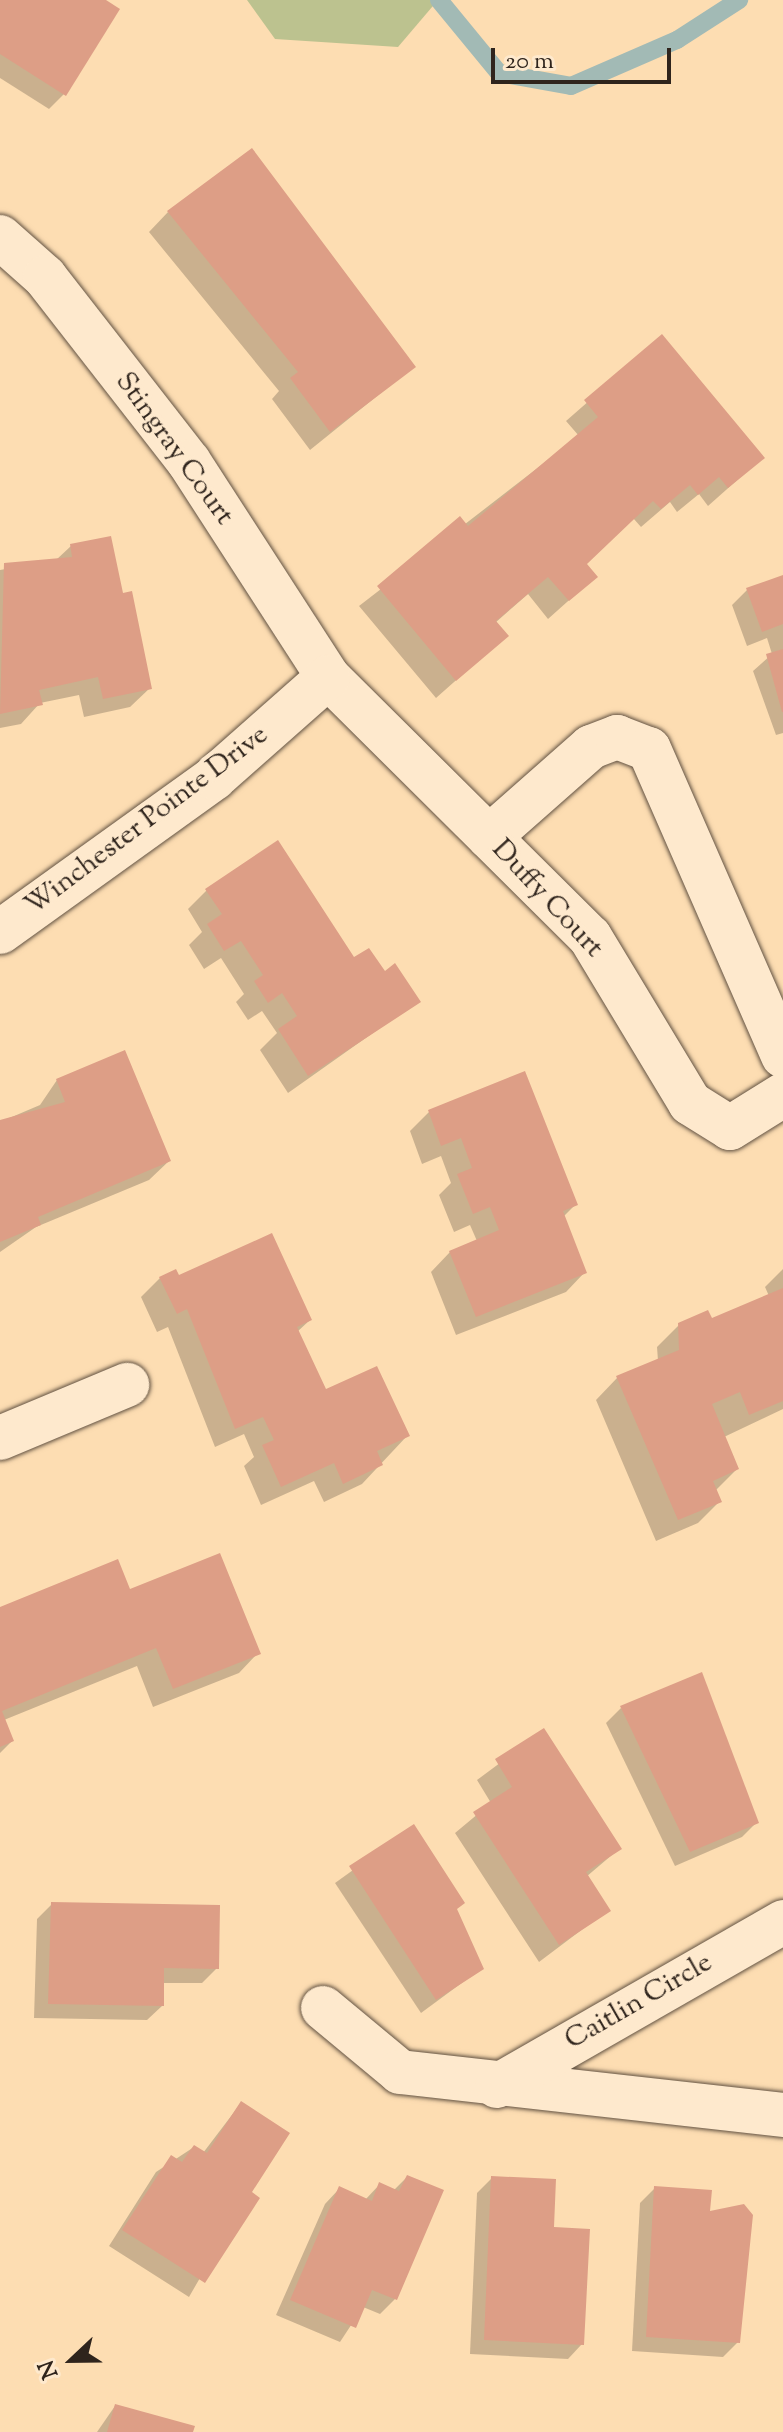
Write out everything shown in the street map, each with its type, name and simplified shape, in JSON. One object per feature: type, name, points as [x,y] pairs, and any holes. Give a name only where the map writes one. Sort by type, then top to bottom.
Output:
[{"type":"street","name":"Stingray Court","points":[[0,237],[45,277],[189,462],[328,677]]},
{"type":"street","name":"Duffy Court","points":[[328,677],[590,937],[690,1103],[730,1128],[783,1095]]},
{"type":"street","name":"Winchester Pointe Drive","points":[[0,932],[214,778],[328,677]]},
{"type":"street","points":[[489,837],[591,747],[617,737],[649,749],[783,1056]]},
{"type":"street","points":[[0,1438],[127,1385]]},
{"type":"street","name":"Caitlin Circle","points":[[497,2086],[783,1922]]},
{"type":"street","name":"Caitlin Circle","points":[[323,2008],[400,2072],[497,2086],[783,2115]]},
{"type":"green space","points":[[247,0],[438,0],[398,47],[275,39]]},
{"type":"building","points":[[0,0],[106,0],[120,9],[66,96],[0,54]]},
{"type":"building","points":[[252,148],[416,367],[330,432],[290,378],[298,372],[167,211]]},
{"type":"building","points":[[662,334],[765,458],[728,488],[719,477],[698,495],[690,485],[661,509],[653,501],[587,564],[598,577],[569,601],[548,577],[496,621],[509,636],[456,681],[377,586],[460,516],[468,526],[598,417],[584,400]]},
{"type":"building","points":[[111,536],[123,593],[132,591],[152,689],[103,699],[98,677],[39,690],[43,705],[0,714],[4,563],[72,557],[70,544]]},
{"type":"building","points":[[783,575],[783,624],[762,632],[746,588]]},
{"type":"building","points":[[783,649],[783,712],[782,712],[766,654]]},
{"type":"building","points":[[278,840],[354,957],[369,948],[385,971],[395,963],[421,1002],[308,1076],[278,1029],[297,1016],[282,993],[268,1003],[254,981],[263,975],[241,941],[224,951],[207,924],[222,914],[205,889]]},
{"type":"building","points":[[125,1050],[171,1161],[38,1217],[41,1225],[0,1242],[0,1120],[65,1102],[56,1079]]},
{"type":"building","points":[[525,1071],[578,1205],[563,1211],[587,1273],[476,1317],[449,1251],[499,1230],[490,1207],[473,1214],[457,1174],[472,1168],[461,1138],[441,1146],[428,1110]]},
{"type":"building","points":[[272,1233],[312,1320],[297,1327],[326,1389],[377,1366],[410,1436],[377,1451],[383,1465],[343,1484],[334,1463],[281,1487],[262,1445],[274,1440],[263,1417],[235,1429],[187,1309],[177,1314],[159,1277],[176,1269],[179,1275]]},
{"type":"building","points":[[783,1288],[783,1401],[749,1415],[740,1392],[712,1404],[739,1469],[713,1481],[722,1502],[678,1520],[616,1376],[679,1350],[678,1323],[708,1310],[712,1318]]},
{"type":"building","points":[[220,1553],[261,1654],[173,1689],[156,1648],[2,1711],[14,1741],[0,1747],[0,1607],[118,1559],[130,1589]]},
{"type":"building","points":[[702,1672],[759,1823],[690,1852],[620,1706]]},
{"type":"building","points":[[544,1728],[622,1849],[586,1872],[611,1911],[559,1945],[473,1812],[512,1787],[495,1759]]},
{"type":"building","points":[[414,1824],[465,1903],[457,1909],[484,1969],[436,2000],[349,1866]]},
{"type":"building","points":[[51,1902],[220,1905],[219,1969],[164,1968],[164,2006],[48,2004]]},
{"type":"building","points":[[241,2101],[290,2133],[252,2192],[260,2198],[205,2283],[122,2230],[171,2155],[182,2162],[194,2145],[207,2153]]},
{"type":"building","points":[[407,2175],[444,2190],[397,2300],[372,2290],[356,2328],[290,2300],[339,2186],[372,2201],[379,2182],[399,2191]]},
{"type":"building","points":[[491,2176],[556,2179],[554,2227],[590,2229],[584,2345],[484,2340]]},
{"type":"building","points":[[654,2186],[712,2190],[710,2211],[744,2204],[753,2215],[740,2343],[646,2337]]},
{"type":"building","points":[[115,2404],[195,2426],[193,2432],[107,2432]]},
{"type":"waterway","points":[[439,0],[499,73],[571,86],[677,40],[739,0]]}]
